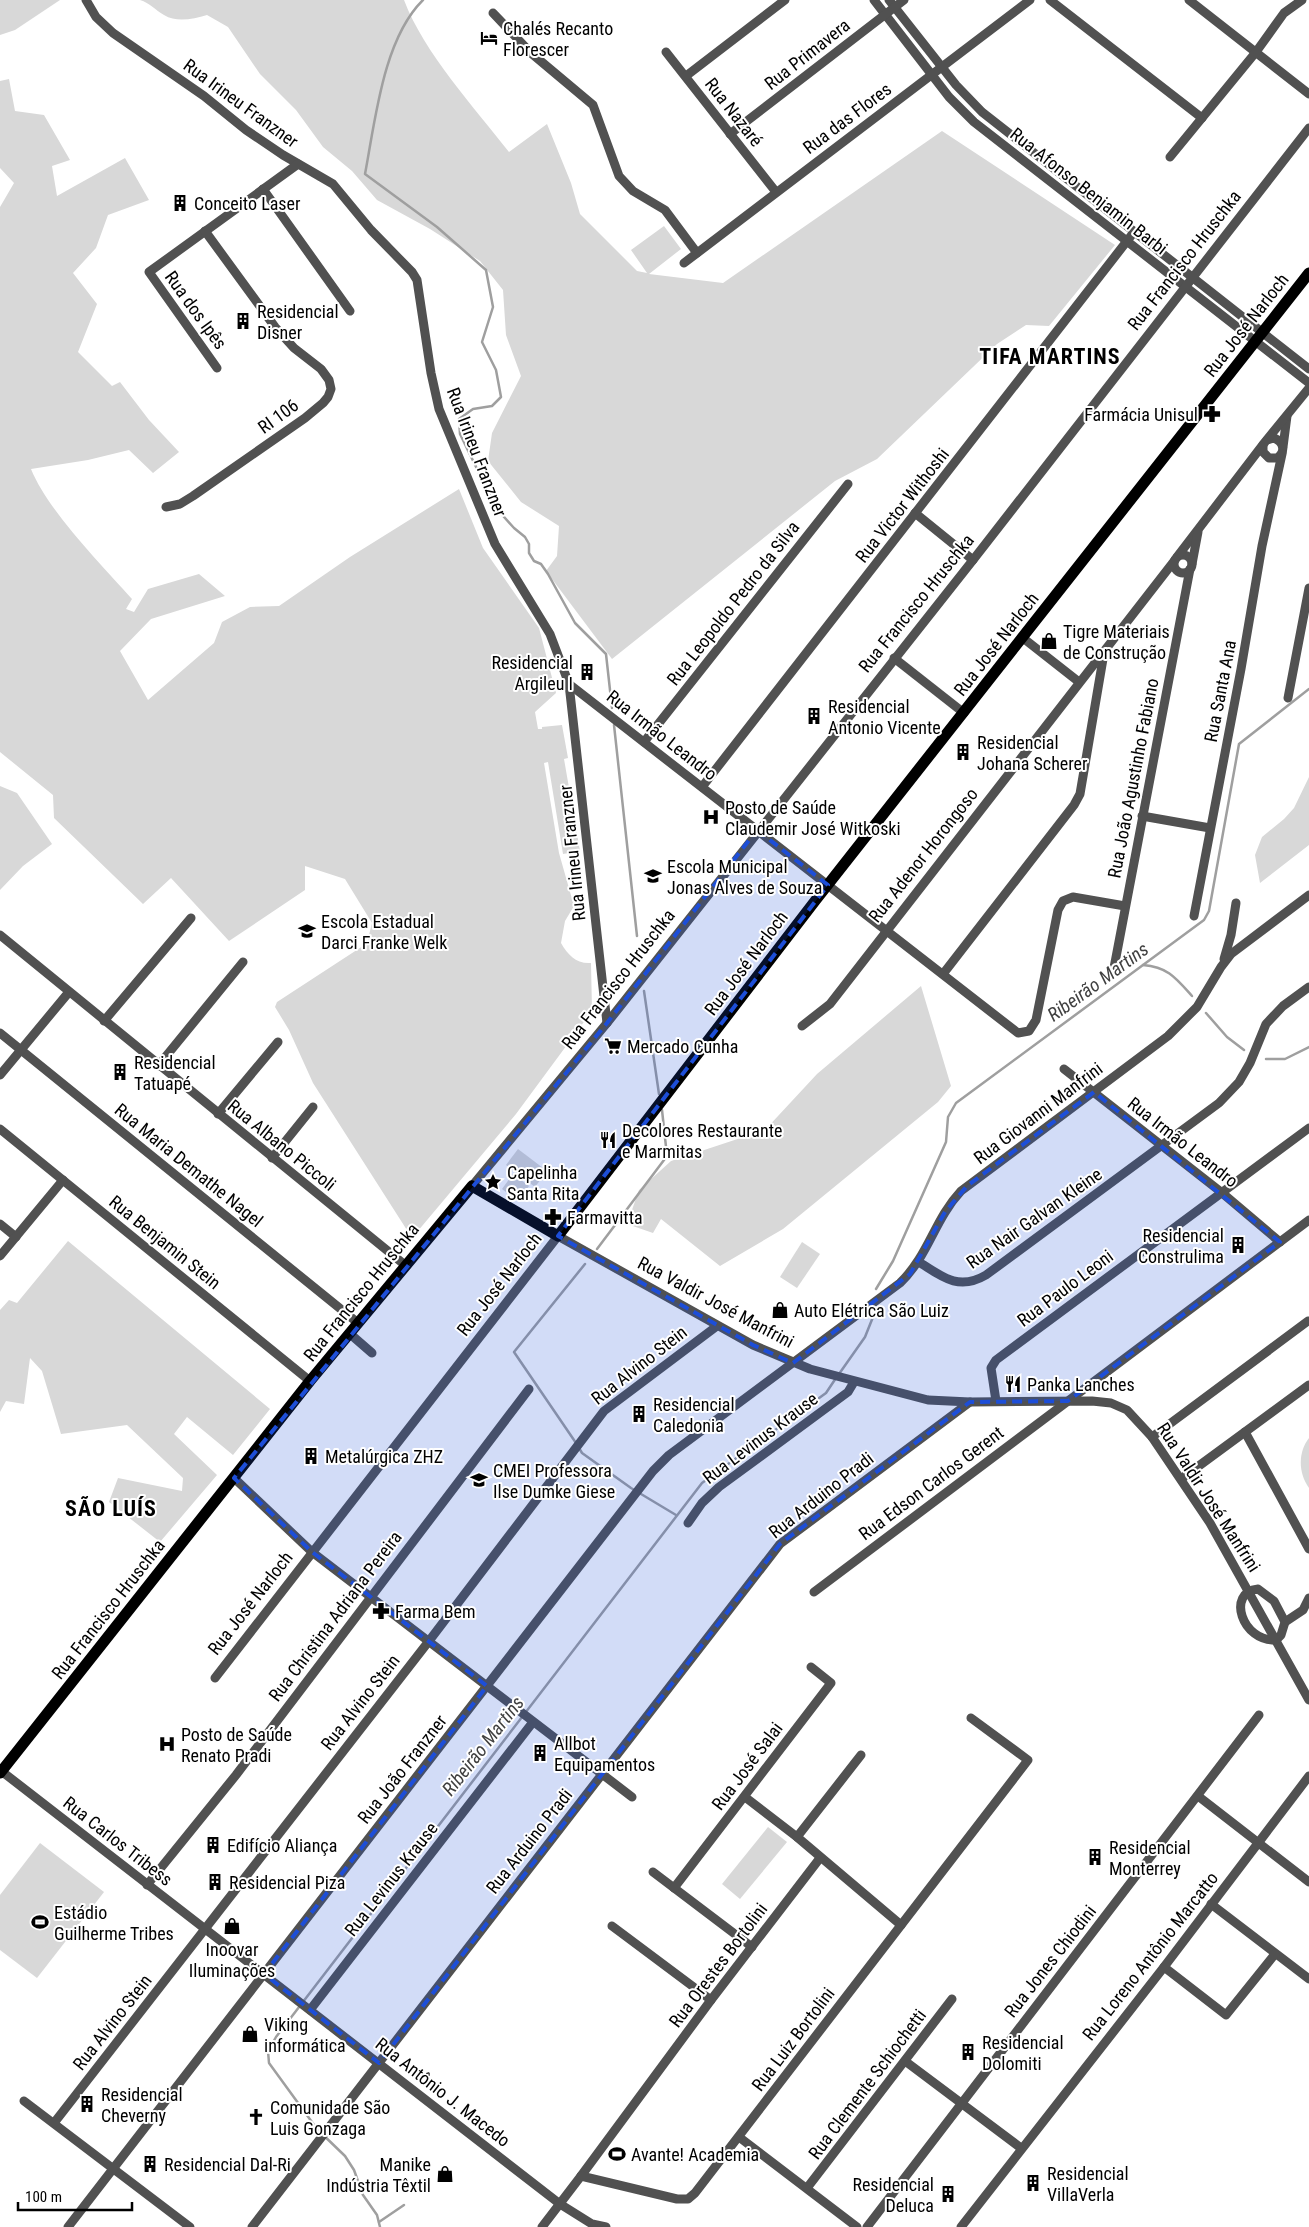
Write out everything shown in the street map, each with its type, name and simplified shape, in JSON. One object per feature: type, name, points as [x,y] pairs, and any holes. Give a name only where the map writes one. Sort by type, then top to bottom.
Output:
[{"type":"main road","name":"Rua José Narloch","points":[[558,1236],[828,885],[1309,273]]},
{"type":"main road","name":"Rua Valdir José Manfrini","points":[[472,1186],[558,1236]]},
{"type":"main road","name":"Rua Francisco Hruschka","points":[[1,1771],[310,1381],[472,1186]]},
{"type":"street","name":"Rua Irineu Franzner","points":[[86,0],[96,16],[114,33],[197,91],[246,130],[298,164],[334,184],[371,230],[412,272],[417,280],[430,373],[439,409],[495,544],[550,634],[570,684],[607,1023]]},
{"type":"street","points":[[686,76],[785,0]]},
{"type":"street","name":"Rua Afonso Benjamin Barbi","points":[[874,0],[931,75],[974,122],[1185,287],[1309,369]]},
{"type":"street","name":"Rua Primavera","points":[[730,134],[885,14],[892,3],[904,0]]},
{"type":"street","name":"Rua das Flores","points":[[684,263],[1030,0]]},
{"type":"street","points":[[1050,0],[1202,118]]},
{"type":"street","points":[[1189,0],[1309,94]]},
{"type":"street","points":[[1170,157],[1256,52],[1284,13],[1302,0]]},
{"type":"street","name":"Rua Afonso Benjamin Barbi","points":[[892,3],[970,101],[982,112],[1192,278],[1309,383]]},
{"type":"street","points":[[493,13],[530,53],[593,106],[619,176],[633,191],[665,210],[697,253]]},
{"type":"street","name":"Rua Nazaré","points":[[666,52],[776,192]]},
{"type":"street","name":"Rua Francisco Hruschka","points":[[472,1186],[607,1023],[757,830],[973,560],[1309,128]]},
{"type":"street","points":[[205,231],[298,164]]},
{"type":"street","points":[[263,189],[350,311]]},
{"type":"street","name":"Rua dos Ipês","points":[[205,231],[149,272],[217,368]]},
{"type":"street","name":"RI 106","points":[[166,507],[180,504],[193,496],[305,418],[328,397],[331,389],[326,375],[294,348],[275,326],[205,231]]},
{"type":"street","name":"Rua Victor Withoshi","points":[[702,787],[1134,232]]},
{"type":"street","name":"Rua Adenor Horongoso","points":[[802,1026],[830,1004],[1079,682],[1159,582],[1265,442],[1309,388]]},
{"type":"street","points":[[1277,454],[1287,416]]},
{"type":"street","points":[[1265,442],[1278,439],[1277,454]]},
{"type":"street","name":"Rua Santa Ana","points":[[1194,916],[1241,669],[1262,546],[1278,472],[1277,454],[1263,452],[1265,442]]},
{"type":"street","name":"Rua Adenor Horongoso","points":[[1242,473],[1254,464],[1277,454]]},
{"type":"street","name":"Rua Leopoldo Pedro da Silva","points":[[644,742],[848,484]]},
{"type":"street","points":[[915,513],[973,560]]},
{"type":"street","name":"Rua Adenor Horongoso","points":[[1191,568],[1198,529]]},
{"type":"street","points":[[1179,572],[1185,572],[1191,568],[1191,561],[1188,557],[1182,555],[1176,558],[1174,565],[1188,589]]},
{"type":"street","name":"Rua João Agustinho Fabiano","points":[[1113,974],[1124,906],[1191,568]]},
{"type":"street","name":"Rua Adenor Horongoso","points":[[1159,582],[1179,572]]},
{"type":"street","points":[[1288,698],[1305,638],[1309,588]]},
{"type":"street","points":[[1023,638],[1079,682]]},
{"type":"street","points":[[943,974],[1074,805],[1080,794],[1104,650]]},
{"type":"street","points":[[894,658],[964,713]]},
{"type":"street","name":"Rua Irmão Leandro","points":[[570,684],[1018,1033],[1029,1032],[1036,1020],[1058,910],[1063,901],[1072,897],[1124,906]]},
{"type":"street","points":[[1142,816],[1210,828]]},
{"type":"street","name":"Rua Giovanni Manfrini","points":[[793,1363],[886,1295],[919,1262],[941,1217],[961,1192],[1179,1026],[1197,1007],[1220,967],[1238,947],[1309,895]]},
{"type":"street","points":[[1220,967],[1231,935],[1236,903]]},
{"type":"street","points":[[104,1021],[191,918]]},
{"type":"street","name":"Rua Albano Piccoli","points":[[0,935],[158,1066],[405,1265]]},
{"type":"street","points":[[158,1066],[243,962]]},
{"type":"street","name":"Rua Nair Galvan Kleine","points":[[919,1262],[956,1282],[968,1283],[978,1280],[1162,1146],[1230,1093],[1250,1063],[1266,1024],[1282,1006],[1309,987]]},
{"type":"street","points":[[0,1075],[69,992]]},
{"type":"street","name":"Rua Maria Demathe Nagel","points":[[0,1033],[358,1323]]},
{"type":"street","points":[[218,1114],[278,1042]]},
{"type":"street","name":"Rua Irmão Leandro","points":[[1064,1070],[1221,1192],[1280,1242]]},
{"type":"street","points":[[272,1158],[313,1107]]},
{"type":"street","name":"Rua Paulo Leoni","points":[[996,1402],[991,1368],[996,1360],[1309,1128]]},
{"type":"street","name":"Rua Benjamin Stein","points":[[0,1129],[310,1381]]},
{"type":"street","points":[[0,1256],[63,1180]]},
{"type":"street","name":"Rua Edson Carlos Gerent","points":[[814,1592],[1309,1220]]},
{"type":"street","points":[[0,1224],[16,1237]]},
{"type":"street","name":"Rua Valdir José Manfrini","points":[[558,1236],[717,1326],[760,1348],[793,1363],[854,1382],[928,1400],[1111,1403],[1127,1410],[1152,1437],[1210,1523],[1309,1700]]},
{"type":"street","name":"Rua José Narloch","points":[[215,1678],[558,1236]]},
{"type":"street","points":[[1152,1437],[1308,1321]]},
{"type":"street","name":"Rua Alvino Stein","points":[[54,2123],[429,1641],[610,1404],[717,1326]]},
{"type":"street","points":[[349,1333],[372,1353]]},
{"type":"street","name":"Rua João Franzner","points":[[68,2227],[632,1496],[669,1456],[793,1363]]},
{"type":"street","name":"Rua Levinus Krause","points":[[688,1523],[702,1503],[719,1487],[848,1392],[854,1382]]},
{"type":"street","points":[[1181,1479],[1309,1385]]},
{"type":"street","name":"Rua Christina Adriana Pereira","points":[[147,1885],[236,1775],[529,1389]]},
{"type":"street","name":"Rua Arduino Pradi","points":[[252,2227],[780,1544],[796,1530],[970,1402]]},
{"type":"street","points":[[1246,1432],[1309,1550]]},
{"type":"street","points":[[234,1478],[312,1552],[632,1797]]},
{"type":"street","points":[[1258,1589],[1266,1593],[1281,1611],[1285,1622],[1282,1635],[1276,1640],[1265,1641],[1260,1638],[1253,1633],[1243,1618],[1242,1600],[1248,1590],[1258,1589]]},
{"type":"street","points":[[1285,1622],[1303,1610],[1309,1598]]},
{"type":"street","name":"Rua José Salai","points":[[674,1888],[831,1683],[811,1667]]},
{"type":"street","name":"Rua Jones Chiodini","points":[[867,2227],[960,2102],[1259,1715]]},
{"type":"street","name":"Rua Luiz Bortolini","points":[[581,2176],[678,2199],[688,2199],[695,2194],[1028,1760],[971,1718]]},
{"type":"street","name":"Rua Levinus Krause","points":[[305,2005],[531,1720]]},
{"type":"street","points":[[797,1837],[861,1755]]},
{"type":"street","name":"Rua Carlos Tribess","points":[[1,1771],[264,1974]]},
{"type":"street","name":"Rua Loreno Antônio Marcatto","points":[[961,2227],[1309,1776]]},
{"type":"street","points":[[1198,1796],[1309,1882]]},
{"type":"street","points":[[745,1797],[797,1837],[901,1924]]},
{"type":"street","name":"Rua Orestes Bortolini","points":[[581,2176],[711,2000],[820,1858]]},
{"type":"street","points":[[653,1872],[752,1947]]},
{"type":"street","points":[[1211,1904],[1309,1980]]},
{"type":"street","points":[[612,1926],[711,2000]]},
{"type":"street","points":[[1164,1966],[1226,2015],[1275,1954]]},
{"type":"street","name":"Rua Antônio J. Macedo","points":[[264,1974],[560,2204],[592,2224],[606,2227]]},
{"type":"street","name":"Rua Clemente Schiochetti","points":[[807,2188],[952,1999]]},
{"type":"street","points":[[905,2061],[1021,2148]]},
{"type":"street","points":[[24,2101],[190,2227]]},
{"type":"street","points":[[739,2136],[856,2227]]},
{"type":"street","points":[[542,2227],[581,2176]]},
{"type":"highlighted area","points":[[757,830],[828,885],[558,1236],[753,1345],[793,1363],[910,1274],[945,1212],[967,1186],[1094,1092],[1280,1242],[1068,1401],[970,1402],[780,1544],[379,2063],[264,1974],[487,1686],[312,1552],[234,1478],[607,1023]]},
{"type":"shaded area","points":[[0,0],[60,0],[15,30],[0,35]]},
{"type":"shaded area","points":[[140,0],[404,0],[424,40],[437,60],[509,152],[547,124],[571,183],[580,214],[637,271],[647,273],[631,250],[664,226],[681,249],[649,274],[723,283],[942,131],[1115,245],[1049,326],[1026,325],[997,344],[877,459],[835,481],[612,659],[546,571],[557,556],[559,526],[521,502],[488,461],[492,433],[521,376],[506,335],[503,290],[480,261],[430,229],[377,200],[352,171],[323,147],[296,110],[260,74],[228,27],[207,15],[196,18],[174,19]]},
{"type":"shaded area","points":[[9,79],[15,111],[44,115],[70,160],[52,166],[57,196],[125,158],[149,200],[108,215],[96,248],[73,273],[97,304],[78,352],[112,386],[120,382],[149,420],[179,452],[153,473],[129,450],[88,460],[31,469],[39,485],[62,519],[132,599],[126,609],[134,612],[148,589],[199,574],[225,596],[151,619],[120,651],[148,700],[214,643],[222,622],[250,607],[279,606],[350,557],[459,489],[483,548],[539,628],[556,693],[535,712],[538,729],[562,725],[568,758],[564,759],[580,851],[563,854],[548,762],[544,763],[559,853],[574,906],[565,921],[561,943],[573,958],[581,962],[591,963],[592,1011],[516,1114],[412,1238],[313,1083],[289,1030],[275,1007],[277,1002],[369,942],[372,923],[345,879],[305,866],[305,890],[229,941],[171,878],[143,904],[54,818],[53,795],[0,752],[0,207],[14,183],[0,168],[0,81]]},
{"type":"shaded area","points":[[1309,777],[1309,845],[1260,883],[1255,855],[1262,837],[1294,808]]},
{"type":"shaded area","points":[[0,786],[17,793],[52,844],[23,866],[0,890]]},
{"type":"shaded area","points":[[921,986],[951,1086],[938,1102],[783,1229],[720,1266],[661,1219],[653,1233],[627,1224],[639,1190],[671,1161],[765,1130],[817,1074]]},
{"type":"shaded area","points":[[518,1149],[547,1171],[535,1187],[506,1165]]},
{"type":"shaded area","points":[[513,1174],[529,1186],[518,1201],[502,1189]]},
{"type":"shaded area","points":[[68,1241],[270,1409],[233,1455],[187,1417],[174,1434],[217,1475],[160,1542],[109,1502],[118,1478],[182,1491],[183,1478],[127,1425],[61,1434],[42,1371],[30,1358],[24,1404],[6,1401],[0,1412],[0,1310],[9,1300],[17,1303]]},
{"type":"shaded area","points":[[802,1242],[820,1254],[797,1288],[780,1277]]},
{"type":"shaded area","points":[[1309,1438],[1309,1488],[1301,1469],[1301,1456]]},
{"type":"shaded area","points":[[768,1827],[787,1842],[740,1899],[722,1884]]},
{"type":"shaded area","name":"Estádio Guilherme Tribes","points":[[40,1843],[104,1892],[37,1978],[0,1950],[0,1895]]},
{"type":"waterway","points":[[423,0],[409,17],[398,36],[390,58],[377,106],[365,174],[437,227],[486,270],[493,307],[482,342],[496,370],[501,397],[492,406],[473,409],[459,419],[460,434],[496,508],[525,537],[529,544],[529,553],[534,561],[541,564],[548,574],[575,623],[606,654],[612,708]]},
{"type":"waterway","name":"Ribeirão Martins","points":[[876,1289],[893,1261],[946,1142],[948,1117],[956,1103],[1204,920],[1209,911],[1239,744],[1309,689]]},
{"type":"waterway","points":[[614,725],[637,936]]},
{"type":"waterway","points":[[1143,965],[1159,968],[1171,974],[1192,996]]},
{"type":"waterway","points":[[644,991],[659,1094]]},
{"type":"waterway","points":[[1206,1013],[1227,1037],[1244,1050]]},
{"type":"waterway","points":[[1266,1059],[1285,1059],[1309,1047]]},
{"type":"waterway","points":[[597,1249],[667,1156],[662,1110]]},
{"type":"waterway","points":[[576,1443],[514,1352],[585,1264]]},
{"type":"waterway","name":"Ribeirão Martins","points":[[839,1374],[865,1337],[873,1317]]},
{"type":"waterway","name":"Ribeirão Martins","points":[[380,2227],[377,2215],[363,2195],[354,2170],[345,2156],[317,2129],[269,2063],[268,2051],[276,2037],[702,1483],[826,1393],[836,1378]]},
{"type":"waterway","points":[[579,1448],[582,1453],[631,1488],[676,1515]]},
{"type":"waterway","points":[[379,2222],[404,2205]]},
{"type":"place","name":"Chalés Recanto Florescer","points":[[489,38]]},
{"type":"place","name":"Conceito Laser","points":[[180,203]]},
{"type":"place","name":"Residencial Disner","points":[[243,321]]},
{"type":"place","name":"Farmácia Unisul","points":[[1212,414]]},
{"type":"place","name":"Tigre Materiais de Construção","points":[[1049,641]]},
{"type":"place","name":"Residencial Argileu I","points":[[587,672]]},
{"type":"place","name":"Residencial Antonio Vicente","points":[[814,716]]},
{"type":"place","name":"Residencial Johana Scherer","points":[[963,752]]},
{"type":"place","name":"Posto de Saúde Claudemir José Witkoski","points":[[711,817]]},
{"type":"place","name":"Escola Municipal Jonas Alves de Souza","points":[[653,876]]},
{"type":"place","name":"Escola Estadual Darci Franke Welk","points":[[307,931]]},
{"type":"place","name":"Mercado Cunha","points":[[613,1046]]},
{"type":"place","name":"Residencial Tatuapé","points":[[120,1072]]},
{"type":"place","name":"Decolores Restaurante e Marmitas","points":[[608,1140]]},
{"type":"place","name":"Capelinha Santa Rita","points":[[493,1182]]},
{"type":"place","name":"Farmavitta","points":[[553,1217]]},
{"type":"place","name":"Residencial Construlima","points":[[1238,1245]]},
{"type":"place","name":"Auto Elétrica São Luiz","points":[[780,1310]]},
{"type":"place","name":"Panka Lanches","points":[[1013,1384]]},
{"type":"place","name":"Residencial Caledonia","points":[[639,1414]]},
{"type":"place","name":"Metalúrgica ZHZ","points":[[311,1456]]},
{"type":"place","name":"CMEI Professora Ilse Dumke Giese","points":[[479,1480]]},
{"type":"place","name":"Farma Bem","points":[[381,1611]]},
{"type":"place","name":"Posto de Saúde Renato Pradi","points":[[167,1744]]},
{"type":"place","name":"Allbot Equipamentos","points":[[540,1753]]},
{"type":"place","name":"Edifício Aliança","points":[[213,1845]]},
{"type":"place","name":"Residencial Monterrey","points":[[1095,1857]]},
{"type":"place","name":"Residencial Piza","points":[[215,1882]]},
{"type":"place","name":"Estádio Guilherme Tribes","points":[[40,1922]]},
{"type":"place","name":"Inoovar Iluminações","points":[[232,1926]]},
{"type":"place","name":"Viking informática","points":[[250,2034]]},
{"type":"place","name":"Residencial Dolomiti","points":[[968,2052]]},
{"type":"place","name":"Residencial Cheverny","points":[[87,2104]]},
{"type":"place","name":"Comunidade São Luis Gonzaga","points":[[256,2117]]},
{"type":"place","name":"Avante! Academia","points":[[617,2154]]},
{"type":"place","name":"Residencial Dal-Ri","points":[[150,2164]]},
{"type":"place","name":"Manike Indústria Têxtil","points":[[445,2174]]},
{"type":"place","name":"Residencial VillaVerla","points":[[1033,2183]]},
{"type":"place","name":"Residencial Deluca","points":[[948,2194]]},
{"type":"district","name":"TIFA MARTINS","points":[[1050,356]]},
{"type":"district","name":"SÃO LUÍS","points":[[111,1508]]}]
